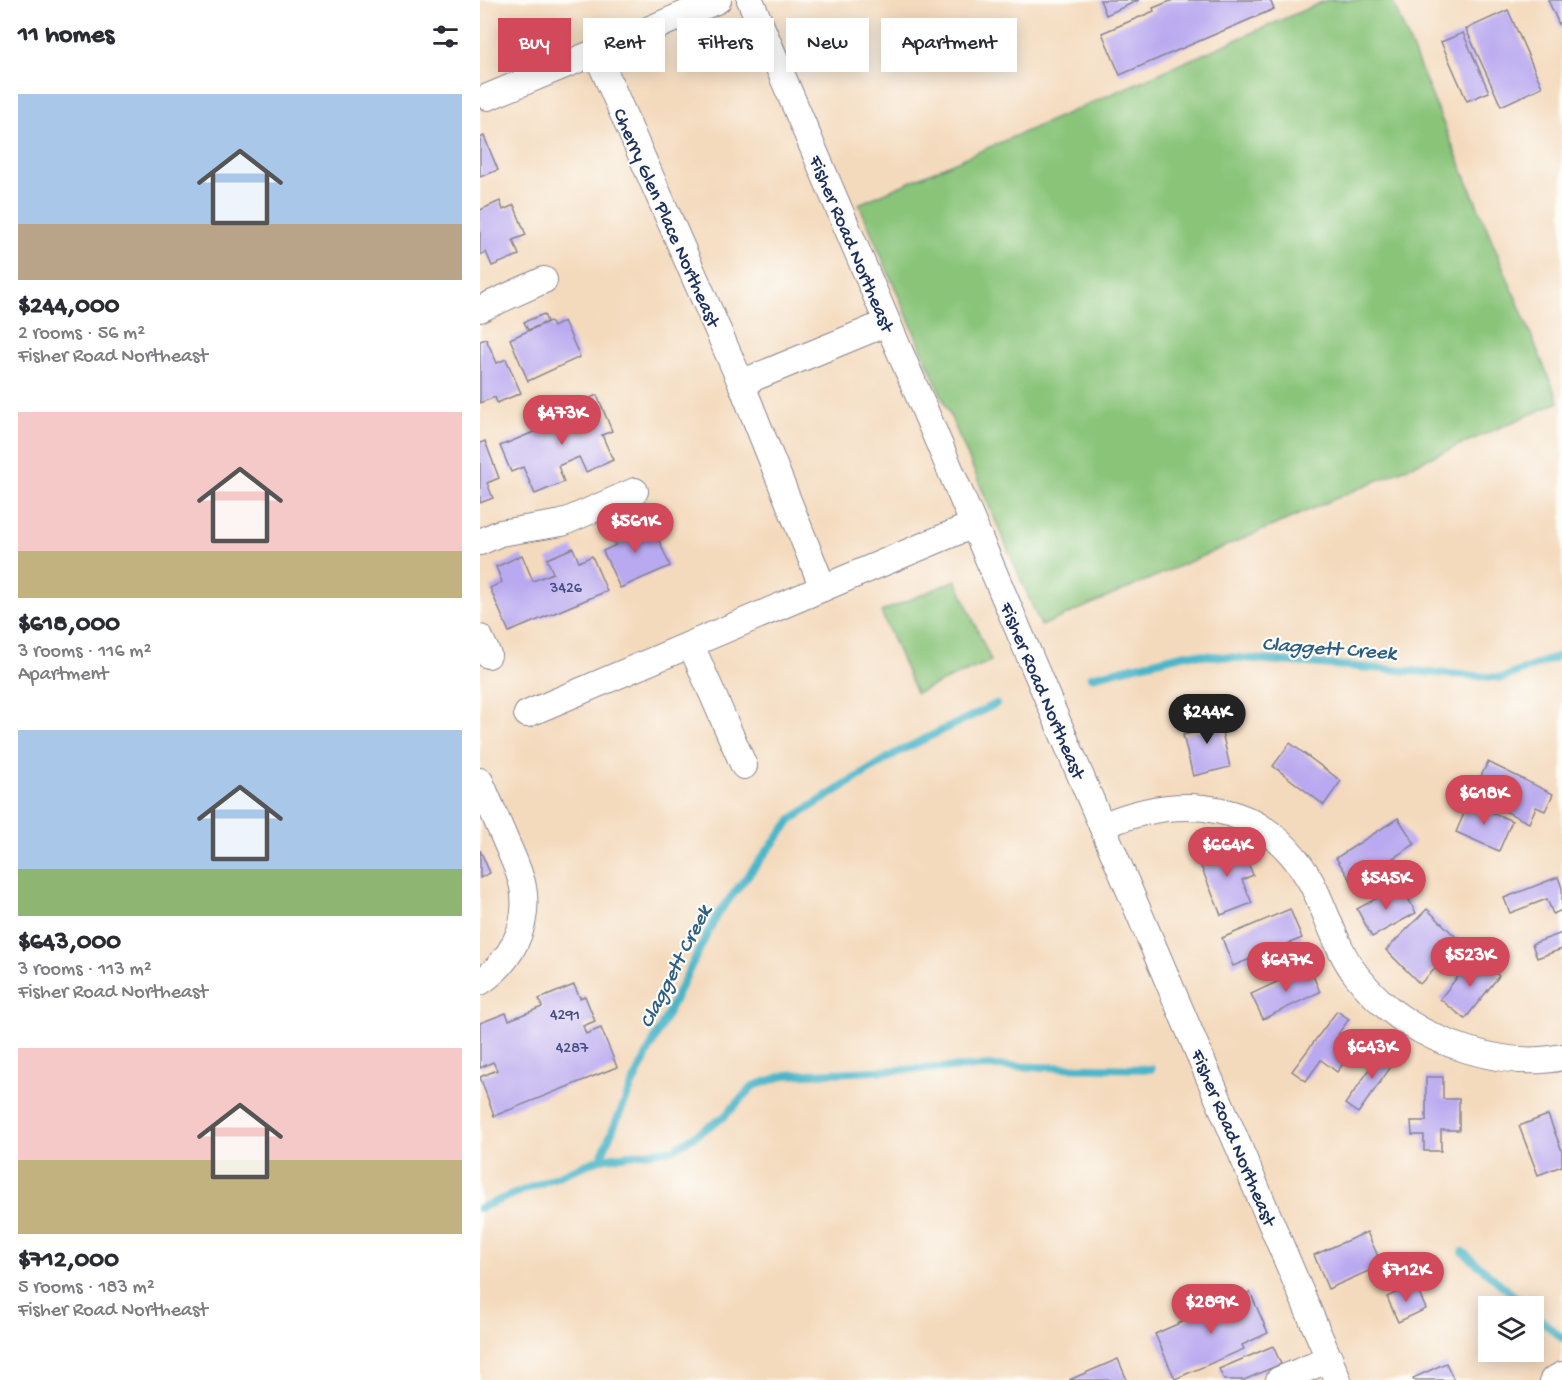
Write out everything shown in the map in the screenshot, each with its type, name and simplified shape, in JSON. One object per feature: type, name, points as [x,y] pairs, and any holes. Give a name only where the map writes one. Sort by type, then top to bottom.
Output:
[{"type":"street","points":[[665,23],[718,0]]},
{"type":"street","name":"Fisher Road Northeast","points":[[750,0],[1334,1370]]},
{"type":"street","points":[[488,96],[583,57]]},
{"type":"street","name":"Cherry Glen Place Northeast","points":[[605,72],[741,383],[823,588]]},
{"type":"street","points":[[480,309],[544,280]]},
{"type":"street","points":[[741,383],[886,323]]},
{"type":"street","points":[[480,542],[500,533],[562,523],[635,491]]},
{"type":"street","points":[[527,714],[973,525]]},
{"type":"street","points":[[691,645],[744,766]]},
{"type":"street","points":[[480,781],[518,868],[524,903],[521,931],[511,952],[500,967],[480,982]]},
{"type":"street","points":[[1102,826],[1164,807],[1190,807],[1228,812],[1258,826],[1274,837],[1299,865],[1311,882],[1356,974],[1377,999],[1398,1016],[1417,1030],[1473,1052],[1529,1061],[1562,1057]]},
{"type":"street","points":[[1279,1380],[1334,1370]]},
{"type":"street","points":[[1552,1380],[1562,1375]]},
{"type":"green space","points":[[1327,0],[1392,0],[1559,402],[1041,626],[859,204]]},
{"type":"green space","points":[[956,580],[991,661],[916,693],[881,612]]},
{"type":"building","points":[[1100,0],[1139,0],[1106,15]]},
{"type":"building","points":[[1173,0],[1270,0],[1274,9],[1120,75],[1102,33],[1154,11],[1153,8]]},
{"type":"building","points":[[1548,0],[1562,0],[1562,31]]},
{"type":"building","points":[[1508,10],[1542,87],[1501,106],[1466,29]]},
{"type":"building","points":[[1463,33],[1489,92],[1467,101],[1441,42]]},
{"type":"building","points":[[484,136],[498,170],[480,177],[480,138]]},
{"type":"building","points":[[500,201],[503,210],[514,205],[526,235],[513,240],[519,255],[492,266],[486,252],[480,255],[480,210]]},
{"type":"building","points":[[544,314],[547,322],[528,330],[524,322]]},
{"type":"building","points":[[550,321],[553,327],[564,321],[580,357],[528,381],[510,339]]},
{"type":"building","points":[[486,339],[497,363],[506,359],[521,393],[497,403],[495,397],[480,403],[480,341]]},
{"type":"building","points":[[597,395],[612,431],[602,435],[613,460],[586,472],[579,457],[558,466],[564,482],[535,494],[523,467],[511,472],[500,446],[575,415],[572,406]]},
{"type":"building","points":[[485,441],[499,478],[487,483],[493,498],[480,503],[480,443]]},
{"type":"building","points":[[635,519],[642,534],[654,529],[670,566],[620,588],[603,551],[616,545],[609,531]]},
{"type":"building","points":[[573,548],[579,562],[592,556],[607,591],[509,632],[490,588],[502,582],[496,567],[522,555],[533,581],[553,573],[547,559]]},
{"type":"building","points":[[1216,705],[1230,767],[1193,776],[1183,735],[1205,730],[1200,708]]},
{"type":"building","points":[[1290,743],[1341,781],[1324,805],[1273,766]]},
{"type":"building","points":[[1488,762],[1553,794],[1545,811],[1536,807],[1529,823],[1490,804],[1499,785],[1481,776]]},
{"type":"building","points":[[1469,802],[1512,821],[1499,851],[1456,832]]},
{"type":"building","points":[[1398,818],[1415,844],[1353,884],[1336,858]]},
{"type":"building","points":[[1228,844],[1232,855],[1243,850],[1253,875],[1242,880],[1252,903],[1221,915],[1197,857]]},
{"type":"building","points":[[480,850],[490,873],[480,878]]},
{"type":"building","points":[[1558,877],[1562,888],[1562,910],[1553,914],[1547,899],[1510,913],[1504,898]]},
{"type":"building","points":[[1401,885],[1416,913],[1372,937],[1357,909]]},
{"type":"building","points":[[1290,909],[1302,938],[1233,966],[1222,938]]},
{"type":"building","points":[[1427,909],[1461,942],[1420,984],[1386,950]]},
{"type":"building","points":[[1562,933],[1562,949],[1537,958],[1532,944]]},
{"type":"building","points":[[1474,956],[1499,976],[1465,1019],[1440,999]]},
{"type":"building","points":[[1309,967],[1320,992],[1263,1019],[1251,994]]},
{"type":"building","points":[[574,985],[580,998],[585,996],[595,1021],[583,1026],[586,1034],[601,1028],[617,1067],[494,1116],[480,1077],[497,1070],[493,1062],[480,1068],[480,1023],[506,1013],[509,1020],[542,1007],[539,999]]},
{"type":"building","points":[[1337,1011],[1349,1019],[1338,1034],[1356,1047],[1337,1072],[1321,1060],[1306,1081],[1292,1071]]},
{"type":"building","points":[[1385,1048],[1398,1057],[1358,1113],[1345,1104]]},
{"type":"building","points":[[1426,1077],[1443,1077],[1443,1099],[1459,1099],[1459,1130],[1441,1130],[1441,1151],[1424,1151],[1424,1135],[1412,1135],[1411,1121],[1426,1121]]},
{"type":"building","points":[[1548,1115],[1562,1151],[1562,1166],[1538,1175],[1519,1126]]},
{"type":"building","points":[[1367,1232],[1382,1265],[1328,1289],[1314,1255]]},
{"type":"building","points":[[1415,1284],[1426,1309],[1398,1322],[1387,1297]]},
{"type":"building","points":[[1250,1292],[1268,1333],[1242,1345],[1244,1349],[1175,1379],[1155,1334]]},
{"type":"building","points":[[1273,1346],[1281,1364],[1244,1380],[1224,1380],[1219,1369]]},
{"type":"building","points":[[1118,1359],[1127,1380],[1069,1380]]},
{"type":"building","points":[[1446,1363],[1454,1380],[1414,1380],[1413,1378]]},
{"type":"waterway","name":"Claggett Creek","points":[[1091,677],[1186,654],[1502,678],[1562,655]]},
{"type":"waterway","name":"Claggett Creek","points":[[600,1159],[633,1083],[716,916],[793,818],[896,753],[996,704]]},
{"type":"waterway","name":"Claggett Creek","points":[[480,1208],[600,1159],[674,1149],[724,1117],[753,1086],[786,1075],[987,1066],[1151,1069]]},
{"type":"waterway","name":"Claggett Creek","points":[[1463,1252],[1514,1296]]},
{"type":"waterway","name":"Claggett Creek","points":[[1544,1322],[1562,1338]]}]
